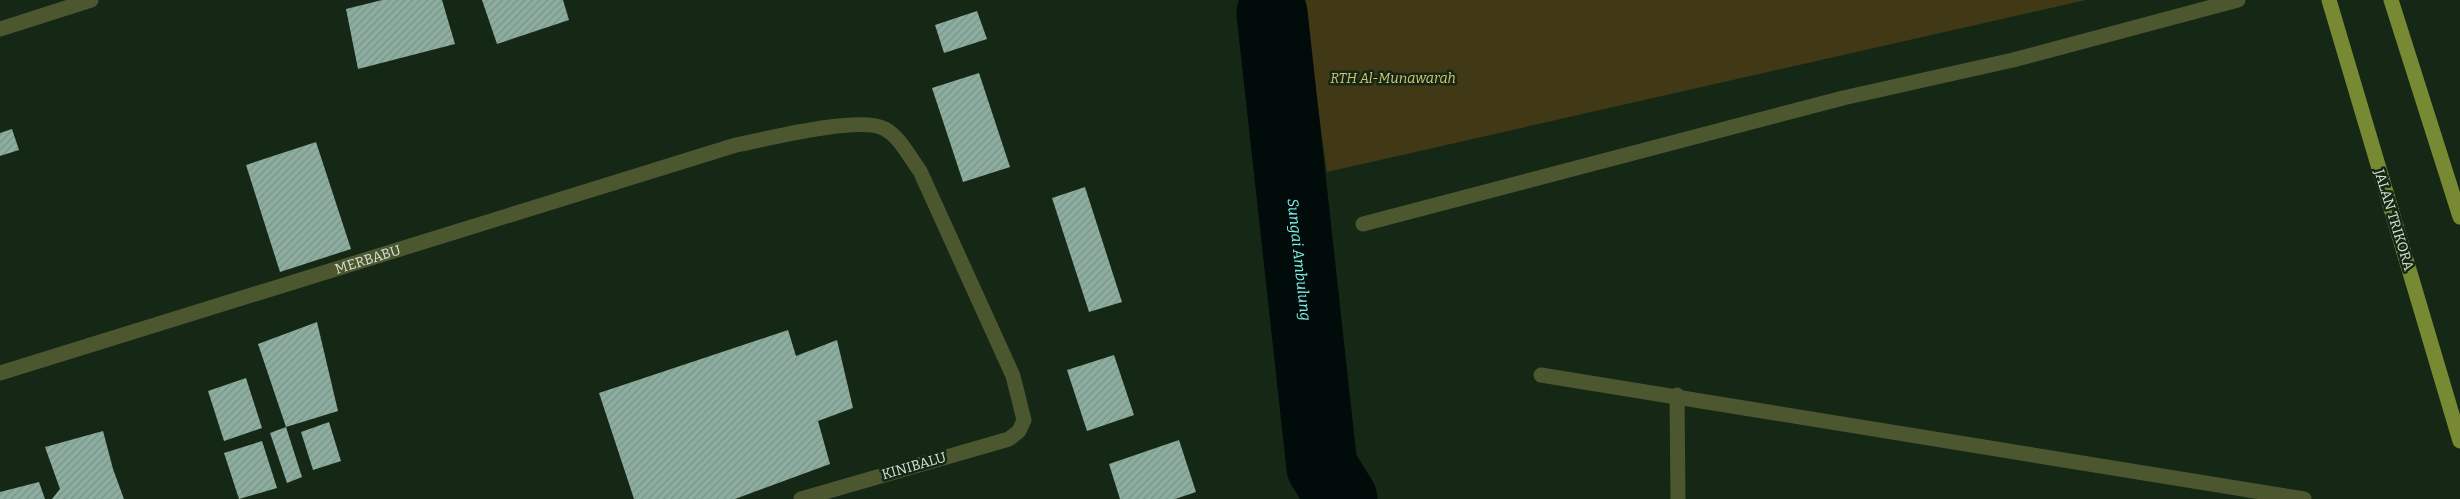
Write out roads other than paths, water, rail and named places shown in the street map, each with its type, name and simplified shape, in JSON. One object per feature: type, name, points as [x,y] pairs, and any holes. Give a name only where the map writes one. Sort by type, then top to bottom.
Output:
[{"type":"main road","name":"JALAN TRIKORA","points":[[2329,0],[2460,441]]},
{"type":"main road","points":[[2391,0],[2460,217]]},
{"type":"street","points":[[0,29],[90,0]]},
{"type":"street","points":[[1363,224],[1842,98],[2013,60],[2238,0]]},
{"type":"street","name":"MERBABU","points":[[0,373],[736,145],[846,125],[874,125],[886,129],[898,141],[920,171],[1010,367],[1021,400],[1024,420],[1022,426]]},
{"type":"street","points":[[1540,375],[1676,395],[1817,420],[2304,499]]},
{"type":"street","points":[[1676,395],[1678,499]]},
{"type":"street","name":"KINIBALU","points":[[801,499],[1009,439],[1022,426]]},
{"type":"waterway","name":"Sungai Ambulung","points":[[1272,13],[1322,467],[1342,499]]},
{"type":"park label","name":"RTH Al-Munawarah","points":[[1393,78]]}]
